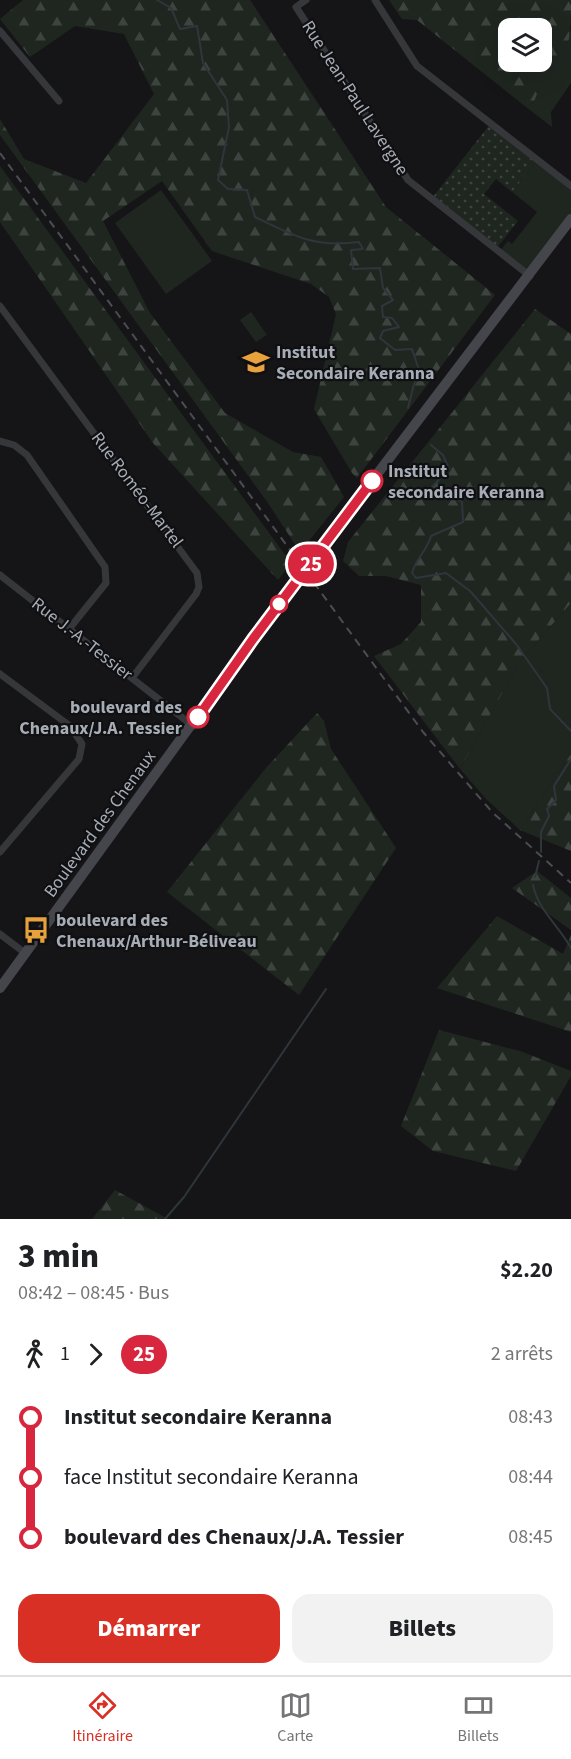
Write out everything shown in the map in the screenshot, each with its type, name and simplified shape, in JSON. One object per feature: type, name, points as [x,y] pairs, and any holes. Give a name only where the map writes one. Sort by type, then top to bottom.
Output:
[{"type":"main road","name":"Boulevard des Chenaux","points":[[0,988],[193,726],[279,603],[530,276],[571,219]]},
{"type":"street","name":"Rue Jean-Paul Lavergne","points":[[306,0],[296,7],[408,180],[530,276]]},
{"type":"street","points":[[375,0],[417,66],[571,186]]},
{"type":"street","points":[[0,31],[59,101]]},
{"type":"street","name":"Rue Roméo-Martel","points":[[2,311],[197,573],[199,586],[196,594],[132,678]]},
{"type":"street","points":[[0,441],[14,445],[27,455],[105,567],[106,583],[69,629]]},
{"type":"street","name":"Rue J.-A.-Tessier","points":[[0,575],[193,726]]},
{"type":"street","points":[[0,674],[70,726],[82,744],[79,759],[0,852]]},
{"type":"street","points":[[0,933],[25,952]]},
{"type":"green space","points":[[23,0],[250,0],[386,207],[495,295],[357,478],[314,409],[336,314],[329,297],[311,284],[212,251],[162,181],[103,221],[150,313],[225,413],[293,452],[321,457],[344,497],[300,552],[268,503],[0,135],[0,119],[24,159],[86,183],[154,94],[124,34],[75,26],[30,57],[0,19]]},
{"type":"green space","points":[[389,0],[571,0],[571,22],[566,53],[563,59],[543,84],[534,102],[526,107],[417,20],[402,19]]},
{"type":"green space","points":[[571,29],[571,83],[551,112],[552,127],[526,107],[534,102],[539,87],[563,59]]},
{"type":"green space","points":[[491,123],[538,159],[512,192],[496,179],[484,194],[518,221],[496,249],[432,198]]},
{"type":"green space","points":[[538,159],[571,186],[571,219],[530,276],[499,252],[508,241],[512,244],[537,212],[512,192]]},
{"type":"green space","points":[[0,166],[291,563],[278,580],[153,443],[0,222]]},
{"type":"green space","points":[[161,190],[212,261],[166,294],[115,223]]},
{"type":"green space","points":[[535,309],[571,334],[571,603],[520,661],[460,769],[374,656],[401,644],[421,622],[421,585],[386,576],[359,576],[343,561],[348,542]]},
{"type":"green space","points":[[251,312],[267,335],[256,342],[240,320]]},
{"type":"green space","points":[[571,603],[571,754],[520,830],[486,799],[460,769],[520,661]]},
{"type":"green space","points":[[317,713],[324,721],[331,749],[396,848],[299,995],[167,892],[266,768]]},
{"type":"green space","points":[[571,754],[571,851],[520,830]]},
{"type":"green space","points":[[537,871],[571,898],[571,930],[512,888]]},
{"type":"green space","points":[[497,916],[563,954],[571,935],[571,1032],[437,988]]},
{"type":"green space","points":[[439,1030],[520,1051],[571,1071],[571,1076],[516,1171],[433,1151],[401,1126]]},
{"type":"green space","points":[[115,1190],[168,1219],[92,1219]]},
{"type":"waterway","points":[[157,0],[171,8],[180,29],[197,26],[203,63],[227,100],[229,127],[218,180],[228,189],[247,190],[255,217],[293,235],[317,242],[359,242],[363,249],[351,250],[353,269],[380,268],[383,288],[393,300],[382,306],[383,317],[392,318],[399,327],[383,331],[380,338],[395,350],[412,349],[420,373],[414,384],[408,408]]},
{"type":"waterway","points":[[431,445],[443,455],[449,469],[431,488],[434,497],[450,494],[462,502],[463,522],[431,536],[412,573],[416,578],[446,573],[470,591],[516,644],[547,688],[550,709],[571,731]]},
{"type":"waterway","points":[[541,852],[541,832],[549,816],[547,809],[556,800],[554,786],[571,759]]},
{"type":"waterway","points":[[535,877],[539,861]]},
{"type":"waterway","points":[[533,885],[539,902],[571,948]]},
{"type":"waterway","points":[[165,1219],[184,1197],[326,989]]},
{"type":"railway","points":[[0,153],[423,732],[492,812],[571,883]]},
{"type":"bus line","name":"25","points":[[198,717],[286,594],[372,481]]},
{"type":"place","name":"Institut Secondaire Keranna","points":[[256,362]]},
{"type":"place","name":"Institut secondaire Keranna","points":[[372,481]]},
{"type":"place","name":"boulevard des Chenaux/J.A. Tessier","points":[[198,717]]},
{"type":"place","name":"boulevard des Chenaux/Arthur-Béliveau","points":[[36,930]]}]
